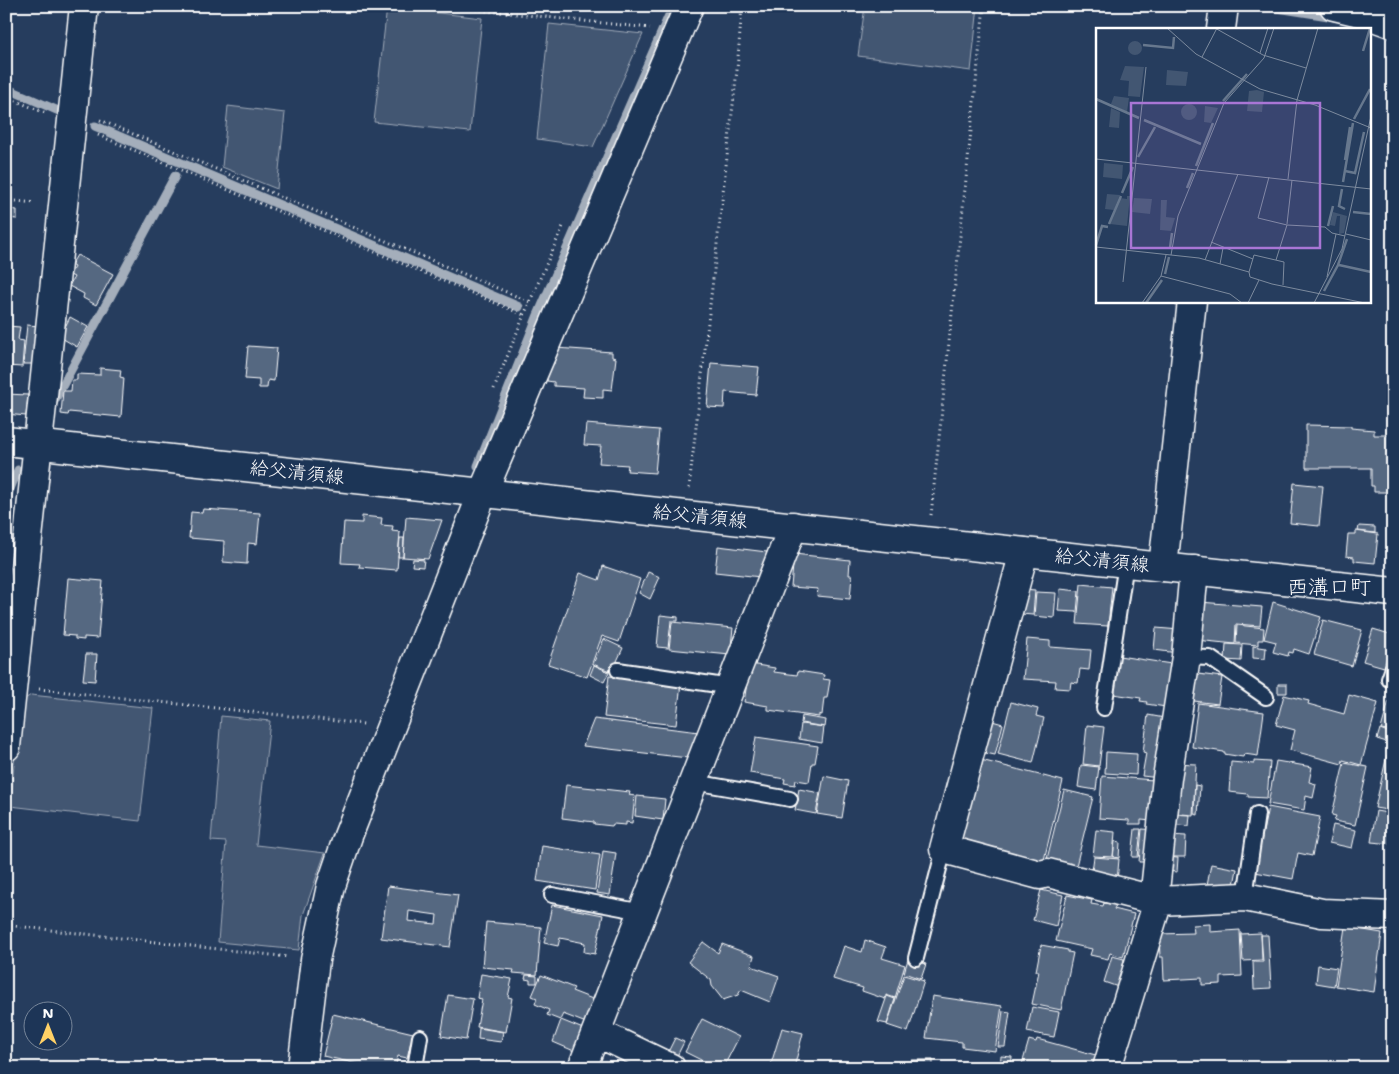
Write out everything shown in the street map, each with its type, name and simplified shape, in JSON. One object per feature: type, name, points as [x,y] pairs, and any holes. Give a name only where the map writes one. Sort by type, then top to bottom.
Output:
[{"type":"street","points":[[6,747],[84,6]]},
{"type":"street","points":[[302,1068],[315,960],[331,886],[388,732],[483,492],[690,6]]},
{"type":"street","points":[[1221,28],[1224,6]]},
{"type":"street","points":[[1334,6],[1363,13],[1393,24]]},
{"type":"street","points":[[1164,567],[1192,302]]},
{"type":"street","name":"給父清須線","points":[[6,441],[1393,592]]},
{"type":"street","points":[[582,1068],[793,526]]},
{"type":"street","points":[[1024,552],[944,849],[1040,875],[1048,873],[1156,900],[1245,897],[1322,913],[1393,916]]},
{"type":"street","points":[[1107,1068],[1156,900],[1167,778],[1186,657],[1194,570]]},
{"type":"street","points":[[596,1032],[671,1068]]},
{"type":"lane","points":[[1104,708],[1126,563]]},
{"type":"lane","points":[[1186,657],[1210,658],[1266,697]]},
{"type":"lane","points":[[618,670],[731,686]]},
{"type":"lane","points":[[694,782],[790,799]]},
{"type":"lane","points":[[1245,897],[1257,814]]},
{"type":"lane","points":[[916,958],[944,849]]},
{"type":"lane","points":[[552,896],[643,912]]},
{"type":"lane","points":[[415,1068],[420,1037]]},
{"type":"path","points":[[442,6],[653,29]]},
{"type":"path","points":[[685,515],[737,70],[742,6]]},
{"type":"path","points":[[928,541],[984,6]]},
{"type":"path","points":[[6,96],[73,117],[530,302]]},
{"type":"path","points":[[73,117],[524,315]]},
{"type":"path","points":[[13,686],[364,724],[388,732]]},
{"type":"path","points":[[6,925],[315,960]]},
{"type":"shaded area","points":[[865,6],[978,6],[971,71],[858,56]]},
{"type":"shaded area","points":[[387,7],[482,18],[470,132],[374,122]]},
{"type":"shaded area","points":[[549,24],[643,34],[593,147],[537,139]]},
{"type":"shaded area","points":[[228,106],[285,113],[277,189],[222,167]]},
{"type":"shaded area","points":[[31,695],[153,708],[140,821],[10,806],[20,702]]},
{"type":"shaded area","points":[[221,716],[270,721],[256,845],[325,853],[303,915],[299,950],[218,942],[226,842],[211,841]]},
{"type":"building","points":[[6,209],[17,210],[17,219],[6,218]]},
{"type":"building","points":[[77,255],[113,274],[96,305],[83,298],[84,294],[69,286],[74,277],[70,275],[74,267],[71,265]]},
{"type":"building","points":[[70,317],[88,327],[77,347],[60,337]]},
{"type":"building","points":[[6,320],[8,321],[8,326],[20,327],[18,340],[24,341],[22,367],[6,366]]},
{"type":"building","points":[[27,325],[40,326],[37,364],[23,364]]},
{"type":"building","points":[[248,346],[277,348],[274,381],[268,380],[267,388],[259,388],[259,380],[245,379]]},
{"type":"building","points":[[556,348],[612,352],[612,357],[616,358],[612,390],[603,389],[603,398],[583,397],[584,388],[554,386],[554,382],[547,381],[548,363],[554,364]]},
{"type":"building","points":[[711,363],[759,367],[756,395],[725,392],[724,408],[707,407]]},
{"type":"building","points":[[100,368],[121,370],[120,377],[124,378],[121,417],[69,412],[68,415],[61,414],[63,391],[71,391],[72,380],[77,380],[77,374],[100,375]]},
{"type":"building","points":[[6,394],[28,395],[26,416],[6,414]]},
{"type":"building","points":[[586,424],[659,430],[655,473],[627,471],[628,465],[599,463],[601,446],[584,445]]},
{"type":"building","points":[[1306,425],[1351,426],[1351,428],[1374,430],[1374,435],[1393,435],[1393,486],[1389,486],[1389,492],[1374,492],[1374,486],[1371,486],[1371,468],[1306,468]]},
{"type":"building","points":[[1294,483],[1323,486],[1319,526],[1290,523]]},
{"type":"building","points":[[203,509],[260,513],[257,544],[248,543],[247,564],[223,562],[224,541],[189,538],[191,512],[202,513]]},
{"type":"building","points":[[362,516],[382,518],[381,525],[393,526],[392,531],[400,532],[397,570],[359,567],[360,564],[341,563],[344,522],[362,523]]},
{"type":"building","points":[[406,517],[442,520],[428,559],[403,557]]},
{"type":"building","points":[[1359,526],[1375,527],[1375,533],[1358,531]]},
{"type":"building","points":[[1356,531],[1378,534],[1375,563],[1354,561],[1354,557],[1346,556],[1348,534],[1356,534]]},
{"type":"building","points":[[400,538],[404,538],[403,557],[398,557]]},
{"type":"building","points":[[718,546],[767,552],[766,566],[762,565],[761,577],[715,572]]},
{"type":"building","points":[[794,554],[850,560],[849,575],[852,575],[850,599],[817,596],[818,589],[791,587]]},
{"type":"building","points":[[413,559],[424,560],[423,567],[412,566]]},
{"type":"building","points":[[603,566],[640,579],[619,642],[602,636],[587,677],[548,664],[580,573],[599,580]]},
{"type":"building","points":[[648,572],[660,577],[650,599],[639,593]]},
{"type":"building","points":[[68,578],[103,581],[98,638],[84,637],[84,640],[75,639],[75,636],[63,635]]},
{"type":"building","points":[[1081,584],[1112,587],[1108,626],[1077,624]]},
{"type":"building","points":[[1023,589],[1035,590],[1033,615],[1021,614]]},
{"type":"building","points":[[1060,589],[1079,591],[1077,612],[1058,611]]},
{"type":"building","points":[[1036,592],[1056,593],[1054,618],[1034,616]]},
{"type":"building","points":[[1200,602],[1262,607],[1260,626],[1236,624],[1235,644],[1196,640]]},
{"type":"building","points":[[1273,602],[1321,617],[1309,654],[1294,649],[1293,653],[1289,652],[1288,656],[1273,652],[1276,642],[1264,639]]},
{"type":"building","points":[[660,615],[678,617],[678,621],[671,621],[668,648],[657,647]]},
{"type":"building","points":[[1323,620],[1362,630],[1352,666],[1314,655]]},
{"type":"building","points":[[672,622],[733,628],[730,655],[669,649]]},
{"type":"building","points":[[1237,625],[1264,628],[1263,640],[1258,640],[1258,645],[1236,643]]},
{"type":"building","points":[[1156,628],[1180,630],[1178,653],[1154,650]]},
{"type":"building","points":[[1373,629],[1393,635],[1384,667],[1363,661]]},
{"type":"building","points":[[604,639],[623,648],[612,672],[593,664]]},
{"type":"building","points":[[1027,639],[1050,641],[1050,647],[1091,650],[1089,670],[1080,669],[1078,683],[1071,682],[1070,689],[1055,688],[1056,681],[1023,679]]},
{"type":"building","points":[[1226,644],[1242,645],[1241,661],[1225,660]]},
{"type":"building","points":[[1253,646],[1266,648],[1265,659],[1253,658]]},
{"type":"building","points":[[86,654],[97,654],[95,681],[83,680]]},
{"type":"building","points":[[1119,656],[1178,665],[1166,707],[1146,704],[1147,702],[1140,701],[1141,698],[1113,694]]},
{"type":"building","points":[[750,664],[775,668],[774,672],[797,675],[798,671],[824,675],[823,679],[830,680],[827,698],[824,698],[822,715],[819,714],[819,717],[768,710],[768,706],[744,702]]},
{"type":"building","points":[[594,665],[609,672],[604,682],[590,675]]},
{"type":"building","points":[[1190,673],[1222,677],[1218,704],[1186,700]]},
{"type":"building","points":[[609,676],[681,684],[676,725],[604,717]]},
{"type":"building","points":[[1278,684],[1287,684],[1287,693],[1278,693]]},
{"type":"building","points":[[1284,695],[1309,701],[1308,704],[1344,714],[1349,695],[1378,703],[1361,765],[1343,760],[1342,764],[1290,750],[1295,730],[1276,725]]},
{"type":"building","points":[[1390,697],[1393,698],[1393,713],[1387,730],[1381,729]]},
{"type":"building","points":[[1011,702],[1038,709],[1036,716],[1044,718],[1033,763],[998,754]]},
{"type":"building","points":[[1198,703],[1264,712],[1258,756],[1244,754],[1243,757],[1192,747]]},
{"type":"building","points":[[1148,715],[1170,719],[1160,778],[1142,776],[1146,753],[1143,752]]},
{"type":"building","points":[[1393,715],[1393,744],[1377,739],[1380,729],[1388,732]]},
{"type":"building","points":[[802,716],[826,720],[825,727],[801,723]]},
{"type":"building","points":[[594,719],[699,732],[688,758],[583,746]]},
{"type":"building","points":[[985,719],[1003,724],[995,755],[976,751]]},
{"type":"building","points":[[801,724],[824,727],[822,743],[799,739]]},
{"type":"building","points":[[1087,725],[1104,727],[1099,766],[1083,764]]},
{"type":"building","points":[[756,737],[818,746],[815,763],[812,763],[809,782],[796,780],[795,785],[784,783],[785,779],[750,773]]},
{"type":"building","points":[[1106,752],[1137,754],[1136,775],[1105,773]]},
{"type":"building","points":[[1387,755],[1393,756],[1393,811],[1375,808]]},
{"type":"building","points":[[977,759],[1063,781],[1043,864],[956,843]]},
{"type":"building","points":[[1254,761],[1270,762],[1267,798],[1248,797],[1248,794],[1229,792],[1231,762],[1254,764]]},
{"type":"building","points":[[1276,761],[1312,767],[1309,782],[1316,784],[1313,798],[1306,796],[1304,810],[1268,804]]},
{"type":"building","points":[[1173,763],[1196,764],[1193,815],[1169,813]]},
{"type":"building","points":[[1344,763],[1368,767],[1355,825],[1334,821],[1336,816],[1332,815]]},
{"type":"building","points":[[1081,765],[1099,767],[1096,790],[1078,787]]},
{"type":"building","points":[[824,776],[848,781],[842,818],[817,814]]},
{"type":"building","points":[[1102,776],[1154,780],[1151,821],[1141,820],[1141,824],[1129,824],[1129,820],[1099,818]]},
{"type":"building","points":[[566,785],[630,792],[629,795],[635,796],[632,823],[626,822],[626,825],[613,824],[612,826],[562,818]]},
{"type":"building","points":[[1195,785],[1200,786],[1198,815],[1194,814]]},
{"type":"building","points":[[799,789],[820,793],[816,814],[795,810]]},
{"type":"building","points":[[1064,790],[1093,797],[1075,870],[1046,863]]},
{"type":"building","points":[[637,796],[665,799],[663,820],[635,816]]},
{"type":"building","points":[[1268,807],[1320,817],[1312,856],[1298,853],[1293,879],[1255,872]]},
{"type":"building","points":[[1376,811],[1393,814],[1393,844],[1371,842]]},
{"type":"building","points":[[1170,814],[1190,815],[1189,826],[1169,824]]},
{"type":"building","points":[[1333,825],[1356,830],[1352,848],[1329,843]]},
{"type":"building","points":[[1135,829],[1141,829],[1138,857],[1132,857]]},
{"type":"building","points":[[1142,829],[1156,830],[1150,862],[1139,862]]},
{"type":"building","points":[[1096,830],[1115,832],[1113,857],[1093,856]]},
{"type":"building","points":[[1168,835],[1186,836],[1185,857],[1166,857]]},
{"type":"building","points":[[1115,841],[1120,842],[1119,858],[1113,857]]},
{"type":"building","points":[[542,846],[600,855],[595,890],[537,881]]},
{"type":"building","points":[[603,851],[616,853],[610,895],[597,893]]},
{"type":"building","points":[[1094,857],[1119,859],[1117,882],[1092,871]]},
{"type":"building","points":[[1167,857],[1178,858],[1177,872],[1166,871]]},
{"type":"building","points":[[1211,864],[1237,869],[1233,890],[1206,890]]},
{"type":"building","points":[[388,886],[458,895],[450,947],[381,938]],"holes":[[[409,911],[437,915],[436,924],[408,921]]]},
{"type":"building","points":[[1041,890],[1063,895],[1056,926],[1033,920]]},
{"type":"building","points":[[1067,895],[1092,900],[1091,904],[1103,906],[1104,903],[1116,905],[1114,909],[1134,914],[1123,957],[1110,953],[1108,959],[1090,955],[1092,949],[1056,941]]},
{"type":"building","points":[[552,905],[603,915],[595,954],[584,952],[585,943],[560,938],[558,946],[544,943]]},
{"type":"building","points":[[486,922],[541,927],[537,975],[513,973],[514,970],[482,967]]},
{"type":"building","points":[[1210,924],[1210,932],[1240,930],[1242,976],[1221,977],[1221,984],[1202,985],[1202,978],[1164,980],[1159,934],[1194,933],[1193,925]]},
{"type":"building","points":[[1345,927],[1382,933],[1374,992],[1336,986]]},
{"type":"building","points":[[1261,933],[1262,960],[1243,961],[1241,934]]},
{"type":"building","points":[[1261,935],[1268,935],[1271,988],[1254,989],[1253,962],[1263,962]]},
{"type":"building","points":[[865,940],[886,947],[882,958],[905,965],[895,998],[886,995],[885,999],[862,991],[863,988],[833,979],[844,946],[862,952]]},
{"type":"building","points":[[703,942],[718,953],[722,944],[754,956],[751,966],[779,976],[770,1002],[741,990],[738,995],[723,1000],[712,986],[711,980],[688,962]]},
{"type":"building","points":[[1041,945],[1068,950],[1068,952],[1073,953],[1061,1010],[1032,1004],[1039,971],[1036,971]]},
{"type":"building","points":[[1112,956],[1124,959],[1123,966],[1128,967],[1121,988],[1104,982]]},
{"type":"building","points":[[908,959],[926,964],[921,979],[904,973]]},
{"type":"building","points":[[1318,965],[1337,968],[1334,986],[1316,983]]},
{"type":"building","points":[[481,974],[512,979],[508,997],[512,998],[506,1032],[477,1027],[482,999],[477,998]]},
{"type":"building","points":[[526,975],[537,976],[537,983],[530,983],[530,980],[525,979]]},
{"type":"building","points":[[541,975],[574,988],[572,991],[595,1000],[586,1023],[563,1014],[560,1020],[547,1015],[549,1010],[535,1004],[537,998],[532,996]]},
{"type":"building","points":[[904,975],[924,981],[908,1032],[887,1025]]},
{"type":"building","points":[[448,995],[473,999],[466,1040],[441,1036]]},
{"type":"building","points":[[887,996],[895,999],[887,1024],[878,1022]]},
{"type":"building","points":[[932,996],[1002,1006],[995,1051],[962,1047],[962,1042],[926,1038]]},
{"type":"building","points":[[1032,1007],[1059,1012],[1054,1037],[1027,1032]]},
{"type":"building","points":[[1003,1011],[1010,1012],[1005,1047],[998,1047]]},
{"type":"building","points":[[333,1014],[413,1033],[407,1058],[398,1056],[395,1068],[375,1068],[323,1056]]},
{"type":"building","points":[[702,1019],[739,1037],[723,1068],[705,1068],[707,1063],[685,1052]]},
{"type":"building","points":[[561,1020],[583,1029],[574,1051],[553,1042]]},
{"type":"building","points":[[479,1028],[503,1032],[501,1042],[478,1039]]},
{"type":"building","points":[[782,1028],[803,1033],[794,1068],[785,1068],[771,1064]]},
{"type":"building","points":[[675,1038],[684,1042],[675,1060],[666,1056]]},
{"type":"building","points":[[1037,1039],[1103,1057],[1100,1068],[1021,1068],[1029,1040],[1036,1042]]},
{"type":"building","points":[[1001,1056],[1012,1057],[1011,1068],[1000,1068]]},
{"type":"building","points":[[308,1058],[323,1060],[322,1065],[337,1068],[307,1068]]},
{"type":"building","points":[[912,1060],[933,1060],[933,1068],[912,1068]]},
{"type":"waterway","points":[[478,466],[538,315],[673,6]]},
{"type":"waterway","points":[[1264,6],[1335,17]]},
{"type":"waterway","points":[[6,88],[61,112]]},
{"type":"waterway","points":[[95,126],[519,307]]},
{"type":"waterway","points":[[51,407],[175,176]]},
{"type":"waterway","points":[[6,498],[18,470]]},
{"type":"district","name":"西溝口町","points":[[1329,587]]}]
